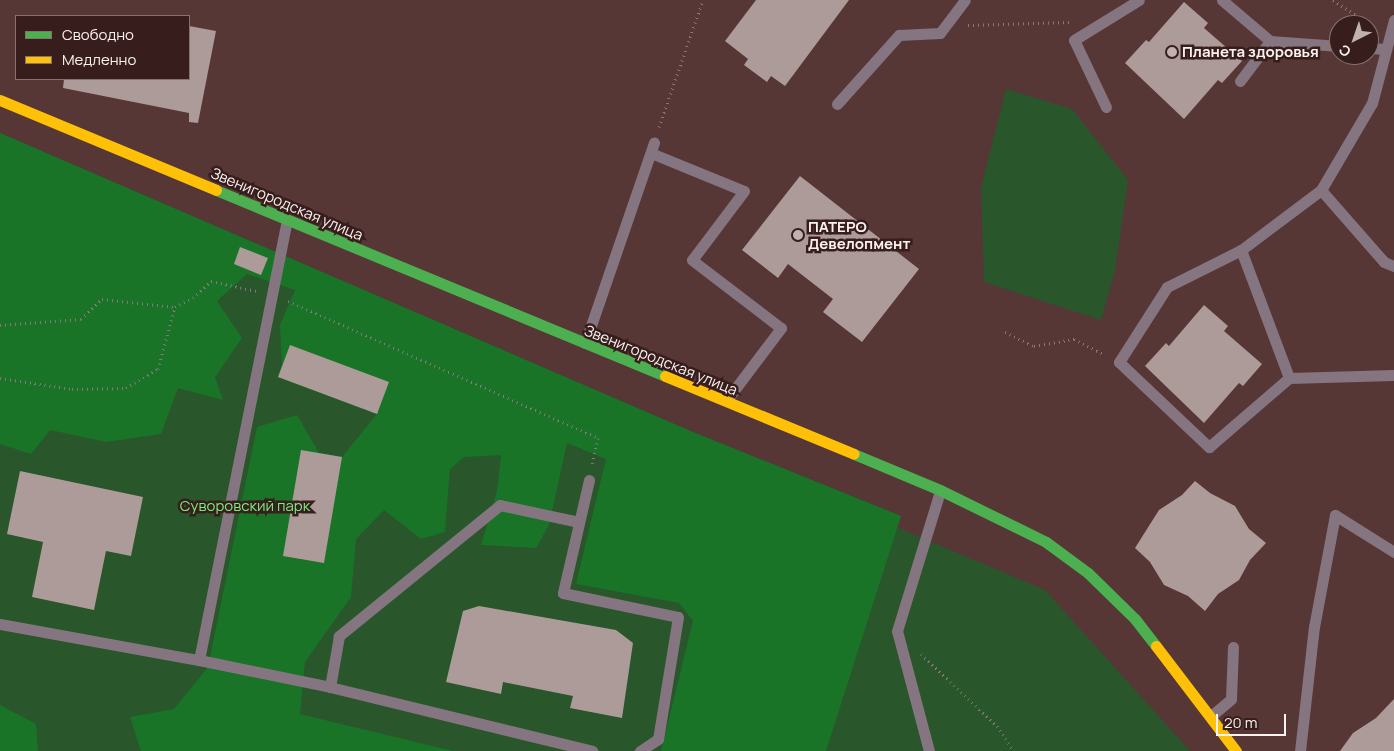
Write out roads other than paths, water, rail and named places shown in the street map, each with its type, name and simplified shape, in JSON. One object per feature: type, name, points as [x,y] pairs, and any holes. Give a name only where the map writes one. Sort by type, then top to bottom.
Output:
[{"type":"street","name":"Звенигородская улица","points":[[0,100],[584,345],[940,490],[1046,542],[1088,573],[1135,619],[1236,751]]},
{"type":"lane","points":[[837,104],[899,35],[940,33],[965,0]]},
{"type":"lane","points":[[1106,107],[1074,40],[1138,0]]},
{"type":"lane","points":[[1222,0],[1270,40],[1329,45]]},
{"type":"lane","points":[[1394,20],[1372,103],[1322,190],[1241,250],[1167,287],[1119,362],[1209,447],[1289,378],[1394,375]]},
{"type":"lane","points":[[1240,81],[1270,40]]},
{"type":"lane","points":[[1379,49],[1386,49]]},
{"type":"lane","points":[[584,345],[652,148],[744,191],[692,260],[781,328],[724,403]]},
{"type":"lane","points":[[1322,190],[1384,262],[1394,266]]},
{"type":"lane","points":[[199,660],[287,220]]},
{"type":"lane","points":[[1241,250],[1289,378]]},
{"type":"lane","points":[[589,480],[563,593],[678,617],[658,739],[640,751]]},
{"type":"lane","points":[[928,751],[897,631],[940,490]]},
{"type":"lane","points":[[330,687],[339,636],[500,505],[579,522]]},
{"type":"lane","points":[[1300,751],[1314,628],[1335,514],[1394,552]]},
{"type":"lane","points":[[0,624],[199,660],[330,687],[592,751]]},
{"type":"lane","points":[[1211,716],[1232,699],[1233,647]]},
{"type":"place","name":"Планета здоровья","points":[[1172,52]]},
{"type":"place","name":"ПАТЕРО Девелопмент","points":[[798,235]]},
{"type":"park label","name":"Суворовский парк","points":[[245,506]]}]
